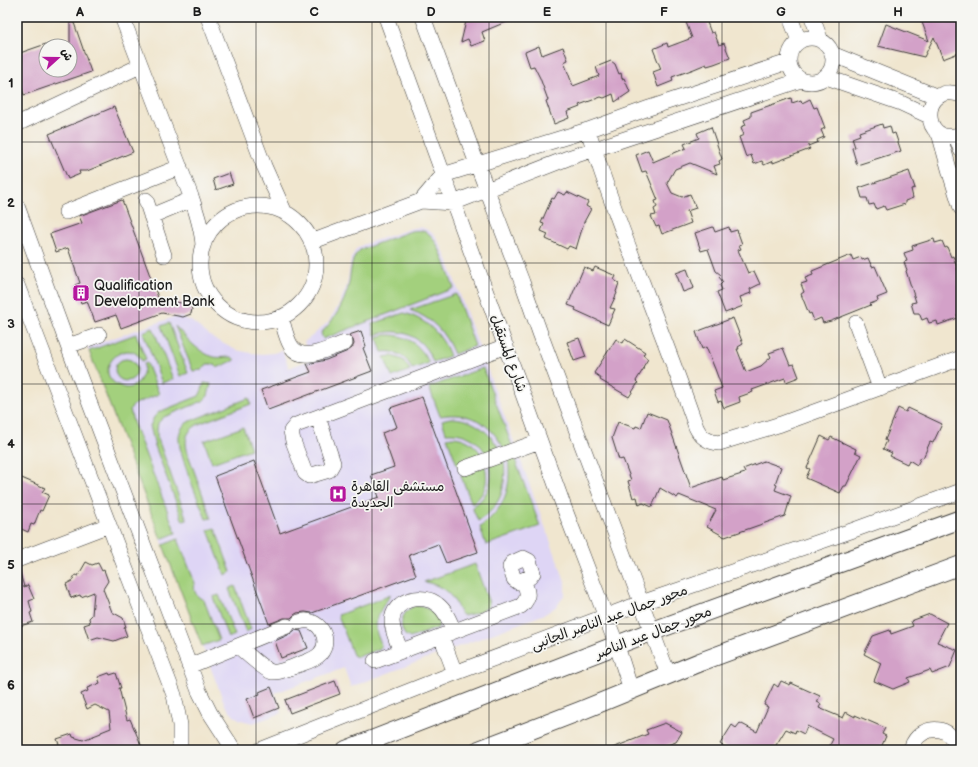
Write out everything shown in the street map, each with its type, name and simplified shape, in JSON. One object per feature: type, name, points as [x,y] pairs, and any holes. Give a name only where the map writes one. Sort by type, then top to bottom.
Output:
[{"type":"main road","name":"محور جمال عبد الناصر","points":[[346,750],[653,631],[961,519]]},
{"type":"main road","points":[[479,750],[668,674],[961,565]]},
{"type":"street","points":[[122,17],[192,199],[202,234],[200,266],[201,276],[209,295],[215,303],[227,313],[241,320],[262,322],[281,317],[292,311],[300,304],[312,285],[316,263],[311,242],[300,225],[285,213],[272,207],[243,207],[230,213],[218,221],[209,232],[202,245]]},
{"type":"street","points":[[208,17],[264,166],[285,213]]},
{"type":"street","name":"شارع المستقبل","points":[[386,17],[540,441],[617,646],[631,690]]},
{"type":"street","points":[[423,17],[486,191],[522,282],[668,674]]},
{"type":"street","points":[[790,17],[799,41]]},
{"type":"street","points":[[812,17],[821,41]]},
{"type":"street","points":[[808,38],[821,41],[828,46],[832,54],[832,66],[826,77],[820,81],[807,82],[801,80],[792,73],[788,62],[792,48],[799,41],[808,38]]},
{"type":"street","points":[[832,54],[938,97]]},
{"type":"street","points":[[421,201],[443,175],[588,130],[788,62]]},
{"type":"street","points":[[17,124],[140,66]]},
{"type":"street","points":[[826,77],[901,103],[929,116]]},
{"type":"street","points":[[311,242],[421,201],[453,203],[594,149],[801,80]]},
{"type":"street","points":[[959,140],[939,133],[934,128],[929,116],[931,105],[938,97],[949,93],[961,95]]},
{"type":"street","points":[[588,130],[624,234],[678,374],[696,427],[705,439],[712,442],[719,442],[780,424],[961,358]]},
{"type":"street","points":[[939,133],[950,176],[961,208]]},
{"type":"street","points":[[66,212],[180,167]]},
{"type":"street","points":[[151,216],[192,199]]},
{"type":"street","points":[[146,200],[164,255]]},
{"type":"street","points":[[17,206],[68,346],[189,666],[210,713],[234,750]]},
{"type":"street","points":[[17,285],[174,695],[180,725],[180,750]]},
{"type":"street","points":[[281,317],[292,348],[301,355],[309,356],[345,343]]},
{"type":"street","points":[[856,323],[880,388]]},
{"type":"street","points":[[68,346],[99,335]]},
{"type":"street","points":[[318,417],[506,346]]},
{"type":"street","points":[[465,468],[540,441]]},
{"type":"street","name":"محور جمال عبد الناصر الجانبى","points":[[260,750],[455,673],[641,603],[851,532],[961,491]]},
{"type":"street","points":[[17,560],[109,525]]},
{"type":"street","points":[[375,661],[521,606],[528,597],[523,580]]},
{"type":"street","points":[[401,651],[392,627],[393,615],[396,609],[413,599],[427,599],[438,605],[448,617],[448,634],[455,673]]},
{"type":"street","points":[[189,666],[238,646],[293,624],[308,620],[317,624],[321,628],[325,640],[324,647],[316,658],[279,672],[272,672],[266,669],[238,646]]},
{"type":"street","points":[[911,750],[912,744],[918,736],[926,730],[937,730],[946,733],[954,740],[957,750]]},
{"type":"shaded area","name":"مستشفى القاهرة الجديدة","points":[[420,227],[435,235],[445,254],[565,581],[565,594],[557,606],[545,614],[351,687],[344,668],[275,693],[282,713],[253,723],[241,720],[234,716],[225,705],[87,347],[174,317],[180,317],[191,321],[214,339],[236,350],[263,354],[274,353],[282,350],[289,368],[307,361],[309,355],[304,342],[328,322],[339,305],[347,285],[351,258],[356,249],[362,245],[412,228]]},
{"type":"green space","points":[[418,230],[425,232],[433,238],[440,251],[454,288],[323,339],[321,333],[336,315],[344,300],[356,254],[360,250],[411,231]]},
{"type":"green space","points":[[456,294],[475,346],[454,354],[446,339],[437,327],[425,317],[410,310]]},
{"type":"green space","points":[[404,313],[419,319],[432,328],[443,341],[450,356],[433,362],[429,353],[410,335],[394,332],[375,335],[372,324]]},
{"type":"green space","points":[[169,323],[188,373],[180,376],[161,326]]},
{"type":"green space","points":[[175,326],[193,344],[208,355],[214,357],[232,357],[235,360],[217,368],[213,364],[207,364],[202,370],[193,371]]},
{"type":"green space","points":[[153,328],[173,379],[162,383],[143,332]]},
{"type":"green space","points":[[136,334],[146,359],[142,361],[136,353],[128,351],[120,353],[109,365],[108,372],[111,380],[125,388],[130,387],[134,386],[141,379],[144,364],[147,363],[159,394],[135,404],[130,409],[133,422],[176,533],[161,539],[89,351]]},
{"type":"green space","points":[[385,335],[406,338],[421,350],[429,363],[412,369],[404,357],[392,352],[382,352],[377,337]]},
{"type":"green space","points":[[392,356],[403,360],[410,370],[392,377],[384,357]]},
{"type":"green space","points":[[126,359],[134,362],[137,370],[134,378],[126,381],[118,378],[115,370],[118,362]]},
{"type":"green space","points":[[483,368],[512,446],[504,449],[492,432],[478,420],[460,415],[440,416],[429,387]]},
{"type":"green space","points":[[204,383],[211,384],[208,396],[203,401],[164,417],[158,423],[157,436],[187,520],[183,521],[155,446],[150,426],[154,417],[159,412],[199,396]]},
{"type":"green space","points":[[249,398],[251,404],[201,423],[192,429],[187,436],[186,444],[188,454],[211,518],[206,519],[181,453],[179,443],[180,431],[184,425],[190,421]]},
{"type":"green space","points":[[450,418],[466,420],[480,427],[491,437],[500,450],[487,456],[480,445],[465,435],[446,433],[442,420]]},
{"type":"green space","points":[[243,427],[251,449],[212,463],[204,441]]},
{"type":"green space","points":[[447,438],[462,438],[470,442],[483,457],[458,467]]},
{"type":"green space","points":[[514,457],[540,526],[486,545],[480,527],[495,513],[504,498],[509,480],[508,459]]},
{"type":"green space","points":[[504,460],[505,470],[501,495],[492,509],[478,521],[472,507],[482,499],[488,489],[491,477],[490,465]]},
{"type":"green space","points":[[485,466],[485,487],[480,496],[472,504],[461,476]]},
{"type":"green space","points":[[215,528],[231,572],[225,575],[208,530]]},
{"type":"green space","points":[[178,539],[195,583],[194,589],[199,597],[204,600],[219,640],[202,646],[163,545]]},
{"type":"green space","points":[[475,564],[489,603],[488,607],[476,613],[469,615],[461,614],[456,604],[446,591],[438,586],[424,582]]},
{"type":"green space","points":[[235,586],[251,629],[246,632],[229,589]]},
{"type":"green space","points":[[219,595],[235,635],[228,638],[213,597]]},
{"type":"green space","points":[[391,595],[382,608],[376,623],[377,634],[381,646],[379,649],[357,657],[353,655],[338,615]]},
{"type":"green space","points":[[414,606],[428,609],[434,613],[439,619],[438,628],[410,638],[405,635],[402,627],[402,619],[404,615]]},
{"type":"building","points":[[72,17],[91,72],[78,76],[78,38],[70,38],[70,18]]},
{"type":"building","points":[[467,17],[518,17],[482,32],[485,41],[471,46],[468,39],[461,42]]},
{"type":"building","points":[[684,17],[705,17],[711,33],[714,32],[719,45],[724,43],[730,58],[707,66],[706,64],[672,77],[673,81],[658,87],[653,72],[661,69],[653,49],[667,43],[668,47],[692,38]]},
{"type":"building","points":[[920,17],[961,17],[961,52],[943,59],[934,37],[924,57],[878,46],[886,24],[929,41]]},
{"type":"building","points":[[539,46],[542,55],[563,47],[568,60],[564,62],[573,86],[599,76],[596,67],[611,61],[615,64],[619,74],[621,73],[622,79],[624,78],[630,92],[615,102],[613,94],[579,105],[580,107],[567,112],[569,118],[554,124],[546,101],[548,100],[540,78],[534,66],[530,67],[525,52]]},
{"type":"building","points":[[38,47],[38,78],[74,78],[24,95],[17,73],[17,54]]},
{"type":"building","points":[[791,98],[792,103],[801,100],[802,103],[810,99],[814,108],[817,107],[825,128],[821,130],[824,137],[817,140],[818,142],[808,146],[810,149],[773,163],[773,161],[764,165],[762,161],[754,164],[751,155],[746,157],[739,137],[744,135],[741,127],[746,125],[744,120],[751,117],[751,112]]},
{"type":"building","points":[[114,107],[133,152],[87,171],[79,171],[80,174],[68,179],[49,134]]},
{"type":"building","points":[[882,124],[883,128],[890,126],[892,134],[895,133],[901,151],[857,165],[852,148],[855,147],[852,138],[860,135],[859,132]]},
{"type":"building","points":[[711,127],[722,159],[719,161],[720,164],[714,166],[717,174],[690,163],[675,169],[667,183],[672,193],[682,197],[690,194],[696,208],[687,211],[691,223],[662,234],[659,226],[656,227],[651,216],[656,215],[654,209],[657,207],[655,201],[658,200],[646,171],[642,172],[636,155],[648,150],[653,162],[686,148],[684,144],[699,138],[697,133]]},
{"type":"building","points":[[909,171],[915,188],[911,189],[913,198],[905,201],[905,204],[886,210],[884,206],[876,209],[874,204],[869,205],[867,198],[862,198],[859,188]]},
{"type":"building","points":[[229,173],[233,184],[216,190],[213,179]]},
{"type":"building","points":[[558,192],[565,195],[567,192],[588,202],[586,206],[591,209],[584,222],[576,249],[569,246],[567,249],[546,239],[548,234],[541,231],[544,224],[541,223],[552,198],[554,199]]},
{"type":"building","points":[[122,200],[159,300],[182,303],[190,302],[192,309],[191,314],[183,317],[162,313],[121,328],[116,315],[95,322],[87,301],[81,303],[75,285],[80,283],[68,248],[56,252],[50,234],[82,223],[79,216]]},
{"type":"building","points":[[713,227],[715,232],[729,227],[730,232],[737,230],[742,244],[739,245],[741,249],[738,250],[748,273],[754,271],[760,284],[750,289],[751,293],[740,297],[743,306],[725,313],[717,292],[722,290],[720,285],[723,282],[719,277],[721,275],[716,271],[708,249],[701,251],[695,233]]},
{"type":"building","points":[[934,239],[935,243],[942,241],[945,248],[947,247],[951,257],[953,256],[961,279],[961,314],[957,315],[958,318],[938,325],[937,321],[929,323],[927,318],[922,320],[919,313],[914,313],[911,303],[916,302],[904,262],[907,261],[904,253],[913,250],[912,246]]},
{"type":"building","points":[[851,255],[853,260],[861,257],[862,260],[868,258],[872,267],[875,266],[887,294],[877,298],[878,301],[870,304],[871,305],[831,321],[823,323],[821,318],[814,321],[811,313],[809,314],[801,294],[804,292],[801,284],[807,282],[805,278],[813,275],[812,271]]},
{"type":"building","points":[[584,267],[593,271],[595,267],[616,276],[614,280],[619,283],[617,293],[610,308],[615,309],[608,325],[575,310],[576,308],[568,305]]},
{"type":"building","points":[[687,269],[694,288],[683,292],[676,273]]},
{"type":"building","points":[[733,318],[743,344],[738,347],[739,349],[737,349],[746,372],[761,366],[771,357],[769,353],[783,348],[790,365],[794,364],[799,377],[786,382],[785,378],[752,390],[753,392],[739,397],[740,402],[724,408],[721,401],[718,402],[714,391],[722,388],[715,369],[706,347],[702,349],[696,332]]},
{"type":"building","points":[[361,331],[366,346],[363,348],[372,371],[268,410],[261,390],[311,372],[307,364],[326,360],[348,351],[354,344],[349,335]]},
{"type":"building","points":[[579,338],[586,357],[574,361],[567,342]]},
{"type":"building","points":[[616,339],[623,343],[625,339],[645,352],[643,355],[648,359],[636,381],[638,383],[629,397],[600,380],[601,378],[594,373]]},
{"type":"building","points":[[422,397],[478,552],[446,563],[438,544],[409,555],[416,575],[312,613],[297,613],[291,618],[284,618],[269,624],[215,476],[254,461],[280,533],[379,497],[371,475],[394,467],[382,433],[397,427],[390,408]]},
{"type":"building","points":[[898,408],[906,412],[908,408],[942,424],[933,443],[930,442],[923,458],[921,457],[917,465],[909,460],[907,464],[890,456],[892,453],[883,449],[887,441],[885,440]]},
{"type":"building","points":[[647,412],[667,420],[691,488],[722,477],[723,480],[745,473],[743,469],[764,461],[781,467],[775,484],[777,485],[775,490],[791,496],[785,516],[725,537],[707,527],[716,510],[679,495],[677,498],[660,488],[652,507],[643,503],[639,505],[637,497],[633,498],[628,481],[631,480],[623,459],[619,460],[612,438],[618,422],[635,428],[636,426],[641,428]]},
{"type":"building","points":[[821,436],[829,440],[831,437],[856,449],[855,452],[861,455],[846,486],[844,486],[840,493],[806,478],[810,469],[807,468]]},
{"type":"building","points":[[17,476],[45,488],[42,492],[49,495],[42,511],[40,510],[34,525],[31,524],[28,532],[17,527]]},
{"type":"building","points":[[86,562],[92,565],[98,563],[102,571],[104,570],[108,581],[103,589],[112,612],[123,618],[127,636],[114,641],[98,637],[89,640],[84,625],[90,623],[89,618],[92,615],[94,592],[81,597],[80,595],[71,598],[66,584],[72,581],[75,575],[78,576]]},
{"type":"building","points":[[17,573],[20,573],[24,587],[28,585],[34,599],[29,601],[32,612],[30,613],[33,622],[17,627]]},
{"type":"building","points":[[930,614],[947,623],[937,642],[957,650],[950,667],[932,674],[930,670],[908,678],[910,682],[893,689],[874,681],[881,663],[864,654],[873,636],[890,630],[891,634],[913,626],[911,621]]},
{"type":"building","points":[[295,630],[301,631],[308,648],[281,658],[275,641]]},
{"type":"building","points":[[109,673],[110,675],[116,673],[121,688],[119,688],[127,720],[130,719],[142,747],[135,750],[59,750],[60,747],[57,739],[72,734],[73,737],[83,740],[111,728],[109,712],[95,705],[87,709],[81,694],[88,691],[87,688],[100,683],[98,677]]},
{"type":"building","points":[[335,681],[340,694],[290,713],[285,700]]},
{"type":"building","points":[[781,681],[790,685],[791,683],[820,696],[817,702],[821,704],[819,708],[843,718],[846,712],[855,717],[855,715],[885,728],[882,734],[886,736],[880,750],[841,750],[830,745],[833,739],[807,726],[804,734],[796,730],[795,733],[786,729],[773,750],[729,750],[720,744],[732,725],[736,728],[740,723],[757,732],[768,707],[764,705],[774,684],[778,687]]},
{"type":"building","points":[[271,687],[279,708],[254,718],[247,699],[260,694],[259,692]]},
{"type":"building","points":[[665,723],[682,732],[676,742],[665,746],[666,750],[610,750],[648,734],[646,730]]},
{"type":"place","name":"Qualification Development Bank","points":[[81,293]]},
{"type":"place","name":"مستشفى القاهرة الجديدة","points":[[338,494]]}]
